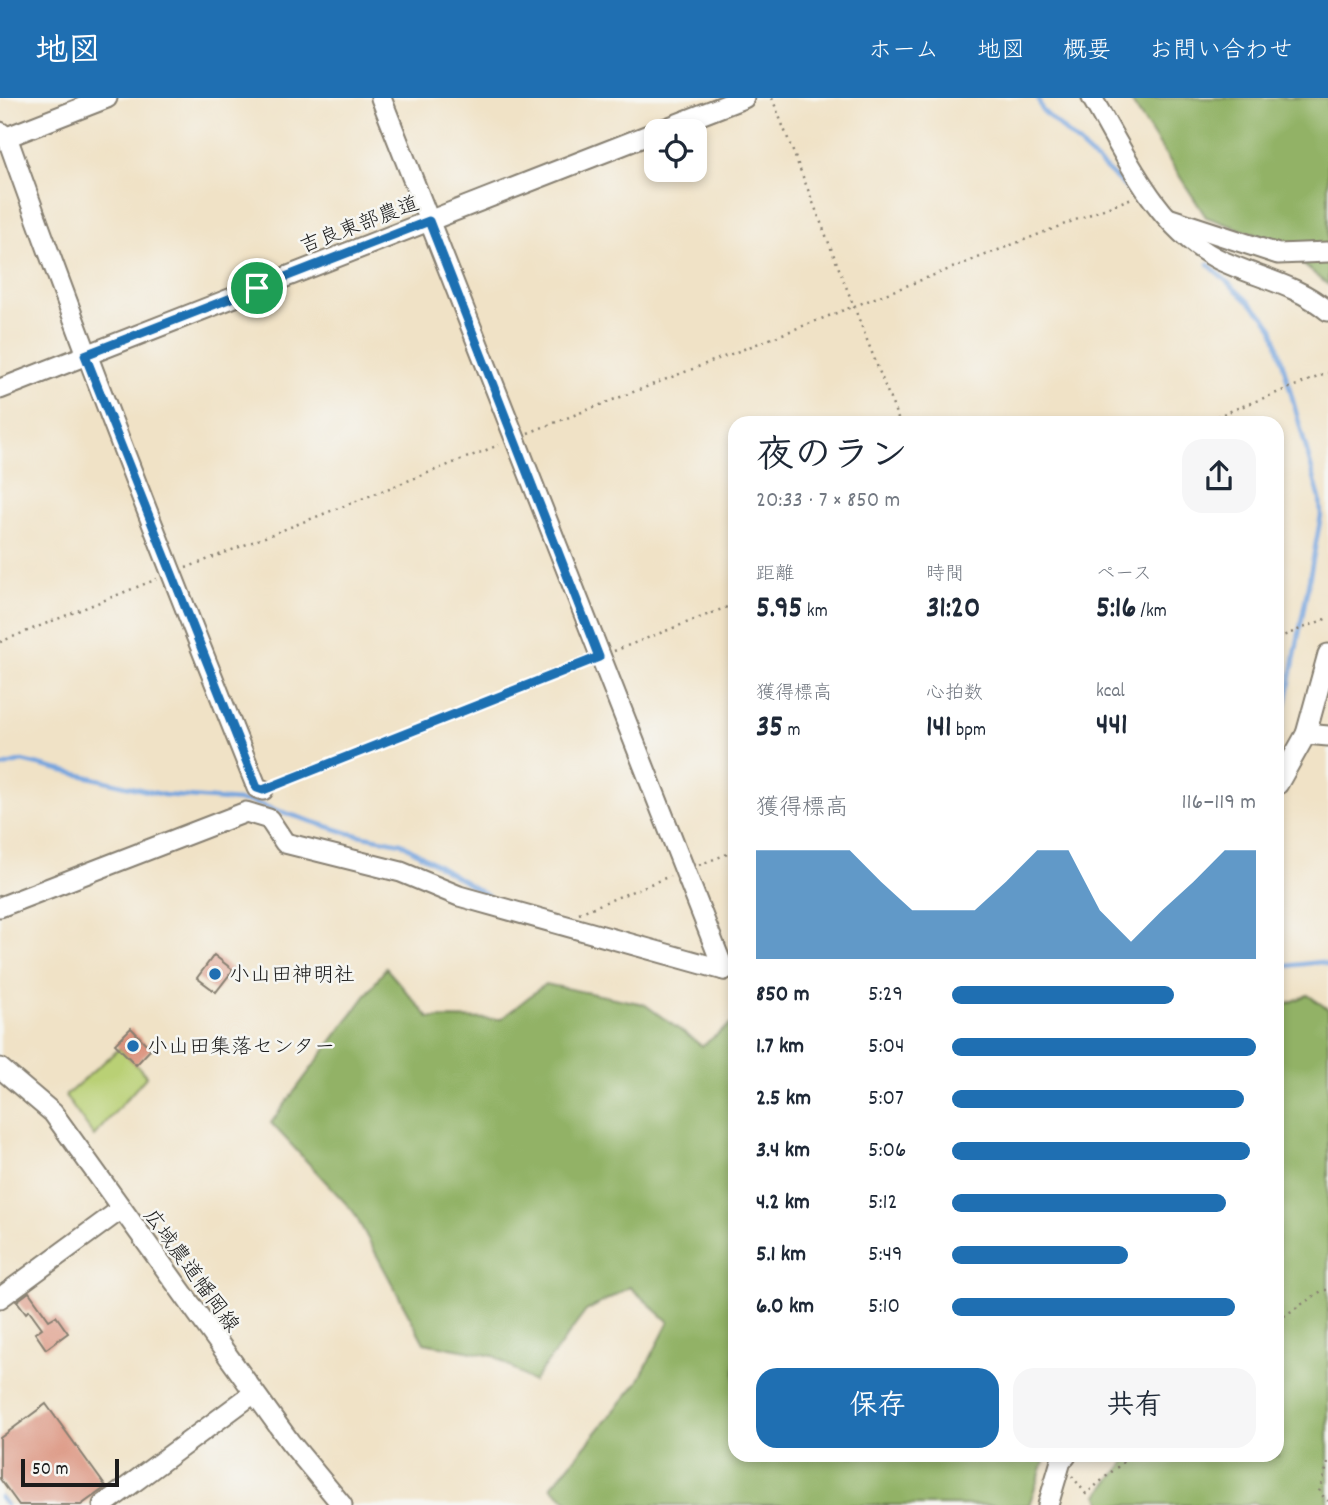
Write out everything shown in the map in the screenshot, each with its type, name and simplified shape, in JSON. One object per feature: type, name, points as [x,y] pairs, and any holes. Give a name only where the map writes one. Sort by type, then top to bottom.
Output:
[{"type":"street","points":[[107,98],[3,134],[170,574],[257,788],[263,790]]},
{"type":"street","points":[[0,907],[247,812],[269,819],[285,843],[401,872],[459,896],[724,970],[381,98]]},
{"type":"street","name":"吉良東部農道","points":[[690,119],[744,98]]},
{"type":"street","points":[[1092,98],[1148,192],[1167,218],[1192,242],[1216,258],[1292,288],[1328,311]]},
{"type":"street","name":"吉良東部農道","points":[[0,389],[644,137]]},
{"type":"street","points":[[1167,218],[1278,254],[1328,252]]},
{"type":"street","points":[[1284,773],[1306,734],[1328,654]]},
{"type":"street","points":[[1306,734],[1328,736]]},
{"type":"street","name":"広域農道幡岡線","points":[[0,1068],[53,1113],[120,1210],[290,1442],[342,1505]]},
{"type":"street","points":[[0,1298],[120,1210]]},
{"type":"street","points":[[103,1505],[254,1393]]},
{"type":"street","points":[[1048,1505],[1061,1462]]},
{"type":"path","points":[[772,98],[897,416]]},
{"type":"path","points":[[0,642],[853,305],[1148,192]]},
{"type":"path","points":[[1218,416],[1328,373]]},
{"type":"path","points":[[263,790],[728,607]]},
{"type":"path","points":[[1284,636],[1328,618]]},
{"type":"path","points":[[576,914],[728,853]]},
{"type":"path","points":[[1284,1316],[1323,1290],[1328,1290]]},
{"type":"path","points":[[1071,1462],[1072,1477],[1086,1494],[1123,1462]]},
{"type":"path","points":[[1328,1463],[1319,1492],[1328,1501]]},
{"type":"green space","points":[[1129,98],[1328,98],[1328,285],[1274,241],[1206,217]]},
{"type":"green space","points":[[386,968],[429,1018],[501,1019],[545,984],[644,1004],[702,1046],[728,1026],[728,1462],[1044,1462],[1029,1505],[572,1505],[551,1487],[638,1382],[669,1322],[630,1287],[586,1311],[533,1382],[494,1356],[424,1343],[353,1211],[271,1123]]},
{"type":"green space","points":[[1308,995],[1328,1009],[1328,1505],[1258,1505],[1253,1502],[1248,1505],[1103,1505],[1098,1495],[1125,1462],[1284,1462],[1284,1005]]},
{"type":"green space","points":[[120,1048],[147,1076],[94,1136],[65,1096]]},
{"type":"building","name":"小山田神明社","points":[[214,955],[233,970],[216,992],[197,978]]},
{"type":"building","name":"小山田集落センター","points":[[131,1028],[151,1049],[136,1065],[115,1044]]},
{"type":"building","points":[[29,1292],[49,1320],[56,1316],[68,1333],[46,1349],[35,1333],[42,1328],[29,1310],[26,1313],[17,1301]]},
{"type":"building","points":[[46,1404],[106,1487],[81,1505],[19,1505],[0,1479],[0,1438]]},
{"type":"waterway","points":[[1038,98],[1042,110],[1148,208]]},
{"type":"waterway","points":[[1208,264],[1263,315],[1273,328],[1320,499],[1321,516],[1284,714]]},
{"type":"waterway","points":[[0,767],[22,761],[164,795],[251,802],[348,833],[401,843],[488,896]]},
{"type":"waterway","points":[[1284,966],[1320,962],[1328,965]]},
{"type":"waterway","points":[[0,1497],[6,1505]]},
{"type":"place","name":"小山田神明社","points":[[215,974]]},
{"type":"place","name":"小山田集落センター","points":[[133,1046]]},
{"type":"route","points":[[429,221],[599,657],[263,790],[257,788],[85,355],[257,288],[429,221]]}]
